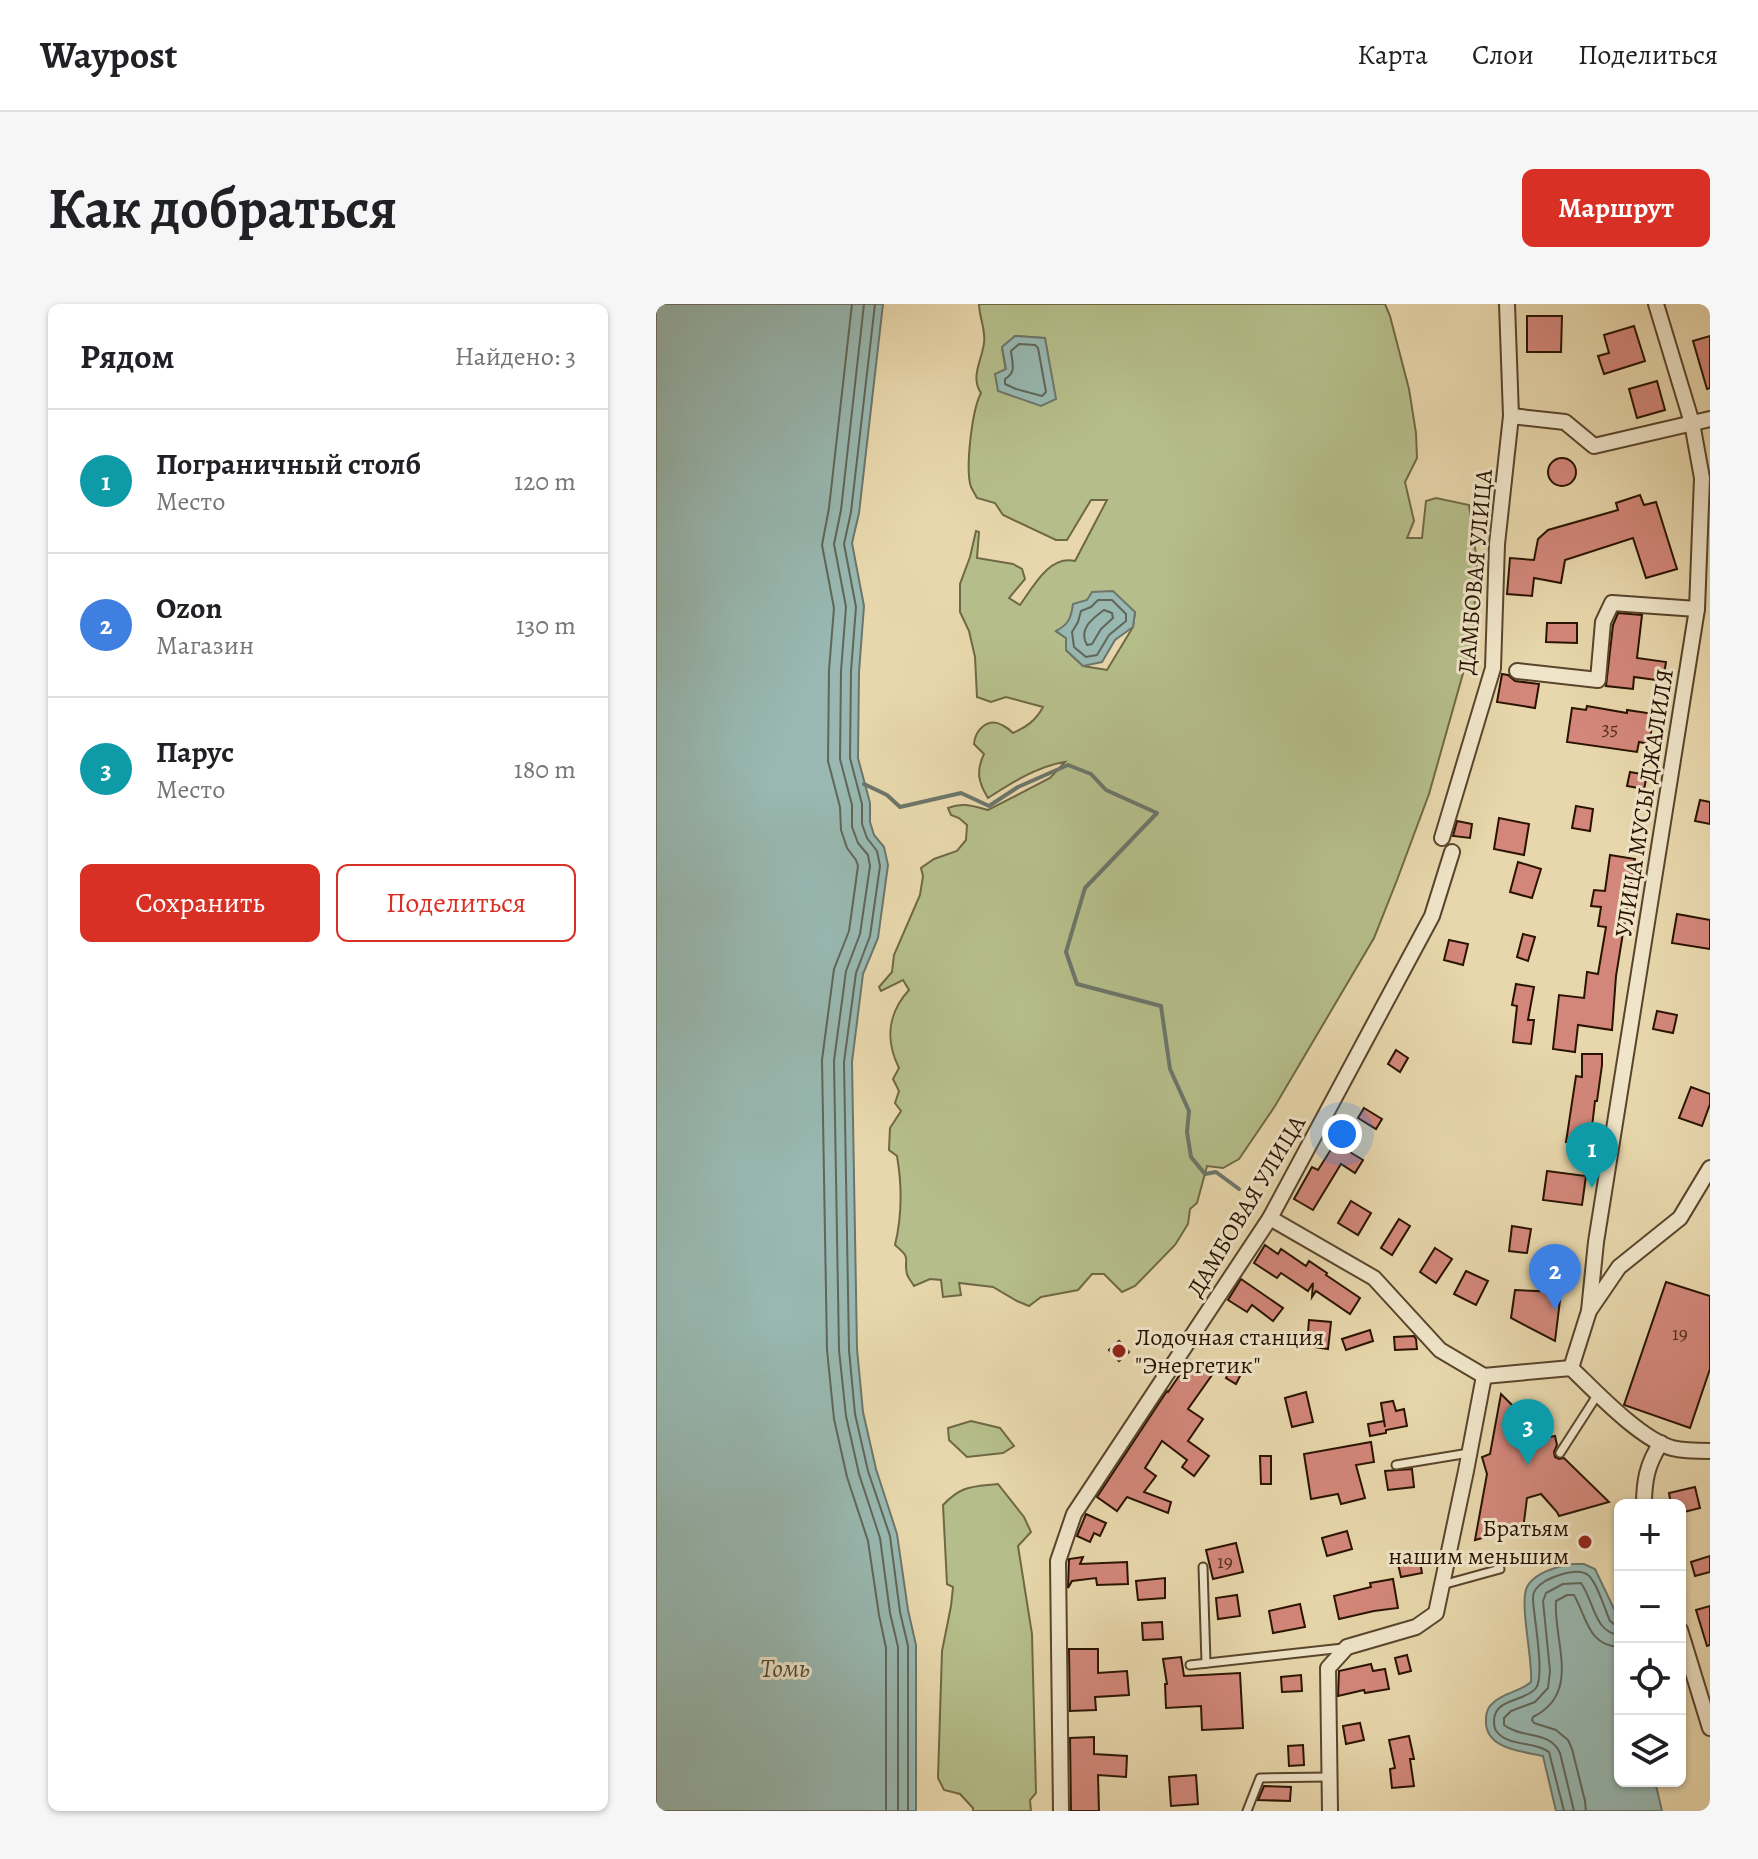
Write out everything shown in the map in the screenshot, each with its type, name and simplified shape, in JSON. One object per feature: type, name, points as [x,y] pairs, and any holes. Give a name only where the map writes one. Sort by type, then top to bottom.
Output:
[{"type":"street","name":"ДАМБОВАЯ УЛИЦА","points":[[1442,838],[1493,668],[1497,544],[1511,416],[1507,304]]},
{"type":"street","name":"УЛИЦА МУСЫ ДЖАЛИЛЯ","points":[[1589,1311],[1596,1242],[1697,609],[1705,527],[1702,478],[1692,423],[1656,304]]},
{"type":"street","points":[[1511,416],[1565,422],[1594,446],[1710,419]]},
{"type":"street","points":[[1517,671],[1598,680],[1603,622],[1612,603],[1697,609]]},
{"type":"street","name":"ДАМБОВАЯ УЛИЦА","points":[[1061,1811],[1058,1561],[1074,1514],[1270,1218],[1432,916],[1452,852]]},
{"type":"street","points":[[1571,1368],[1589,1311],[1619,1267],[1680,1218],[1710,1168]]},
{"type":"street","points":[[1270,1218],[1374,1278],[1440,1350],[1484,1376],[1571,1368],[1641,1431],[1661,1443],[1684,1450],[1710,1451]]},
{"type":"street","points":[[1330,1811],[1328,1668],[1347,1647],[1416,1627],[1436,1613],[1484,1376]]},
{"type":"street","points":[[1644,1499],[1646,1474],[1661,1443]]},
{"type":"street","points":[[1684,1643],[1710,1728]]},
{"type":"lane","points":[[1560,1453],[1598,1394]]},
{"type":"lane","points":[[1396,1465],[1470,1453]]},
{"type":"lane","points":[[1203,1567],[1206,1663]]},
{"type":"lane","points":[[1442,1585],[1500,1569]]},
{"type":"lane","points":[[1190,1665],[1347,1647]]},
{"type":"lane","points":[[1247,1811],[1260,1778],[1329,1777]]},
{"type":"green space","points":[[979,304],[1385,304],[1409,389],[1416,433],[1417,458],[1405,482],[1414,521],[1407,538],[1422,538],[1426,501],[1436,498],[1469,505],[1477,561],[1473,638],[1429,794],[1374,938],[1275,1106],[1239,1159],[1223,1168],[1207,1166],[1197,1203],[1190,1209],[1188,1224],[1175,1245],[1135,1286],[1122,1292],[1104,1274],[1092,1274],[1078,1290],[1041,1297],[1029,1306],[993,1287],[959,1283],[961,1295],[943,1297],[941,1280],[930,1279],[914,1286],[908,1276],[906,1256],[895,1245],[900,1212],[900,1178],[897,1156],[889,1150],[890,1128],[901,1111],[895,1103],[899,1091],[893,1079],[899,1068],[890,1037],[891,1027],[897,1008],[909,990],[903,980],[881,991],[879,987],[892,972],[894,955],[920,895],[921,868],[934,859],[957,851],[966,840],[967,825],[951,815],[948,808],[963,805],[988,810],[1050,778],[1065,762],[1035,771],[988,798],[982,787],[979,771],[984,754],[974,744],[980,730],[987,724],[997,723],[1013,733],[1031,723],[1043,707],[1006,697],[991,702],[977,697],[975,657],[969,631],[960,612],[960,584],[976,531],[979,532],[977,558],[1013,564],[1022,569],[1025,579],[1009,598],[1020,605],[1050,568],[1066,560],[1075,561],[1107,500],[1091,500],[1067,540],[1056,540],[1003,515],[995,503],[977,498],[969,478],[969,454],[972,425],[981,393],[977,375],[984,338]],"holes":[[[1015,336],[1044,338],[998,391],[1006,370],[1002,348]],[[1087,600],[1135,612],[1133,627],[1107,670],[1083,666],[1066,650],[1066,638],[1057,632],[1067,625]]]},
{"type":"green space","points":[[971,1421],[1000,1428],[1014,1446],[1003,1453],[967,1457],[949,1440],[948,1428]]},
{"type":"green space","points":[[998,1484],[1024,1517],[1031,1532],[1018,1546],[1032,1634],[1036,1793],[1030,1800],[1031,1811],[973,1811],[960,1794],[944,1790],[938,1778],[942,1651],[953,1587],[947,1584],[943,1505],[962,1490]]},
{"type":"water","name":"Томь","points":[[656,304],[883,304],[859,513],[852,543],[864,606],[858,758],[870,803],[870,822],[874,835],[884,847],[888,865],[878,938],[863,974],[852,1062],[857,1349],[863,1412],[876,1469],[897,1534],[916,1645],[916,1811],[656,1811]]},
{"type":"water","points":[[1015,336],[1045,338],[1056,399],[1041,406],[998,391],[995,374],[1006,369],[1002,347]]},
{"type":"water","points":[[1113,591],[1135,612],[1133,627],[1115,640],[1102,662],[1083,666],[1066,650],[1066,638],[1056,631],[1069,620],[1073,604],[1087,600],[1092,592]]},
{"type":"water","points":[[1584,1564],[1595,1569],[1614,1609],[1614,1787],[1656,1787],[1662,1811],[1556,1811],[1543,1756],[1497,1743],[1487,1729],[1486,1715],[1491,1705],[1531,1682],[1525,1595],[1530,1582],[1552,1569]]},
{"type":"building","points":[[1527,316],[1562,316],[1561,352],[1527,352]]},
{"type":"building","points":[[1634,326],[1645,361],[1604,374],[1598,356],[1609,353],[1604,335]]},
{"type":"building","points":[[1710,336],[1710,388],[1707,389],[1693,341]]},
{"type":"building","points":[[1657,381],[1665,410],[1637,418],[1629,389]]},
{"type":"building","points":[[1562,458],[1572,462],[1576,472],[1572,482],[1562,486],[1552,482],[1548,472],[1552,462]]},
{"type":"building","points":[[1640,495],[1644,505],[1656,502],[1677,569],[1646,578],[1633,538],[1565,560],[1561,583],[1534,578],[1532,596],[1507,594],[1510,558],[1534,560],[1538,539],[1548,530],[1618,510],[1616,503]]},
{"type":"building","points":[[1618,613],[1642,615],[1637,658],[1666,662],[1663,681],[1634,677],[1633,689],[1606,686],[1613,625]]},
{"type":"building","points":[[1547,623],[1577,623],[1577,643],[1546,642]]},
{"type":"building","points":[[1502,674],[1515,681],[1539,684],[1535,708],[1497,702]]},
{"type":"building","points":[[1587,706],[1654,714],[1649,744],[1639,742],[1637,752],[1567,742],[1572,708],[1586,710]]},
{"type":"building","points":[[1630,772],[1647,775],[1644,789],[1627,786]]},
{"type":"building","points":[[1700,800],[1710,802],[1710,824],[1695,821]]},
{"type":"building","points":[[1576,806],[1593,809],[1590,831],[1572,828]]},
{"type":"building","points":[[1499,818],[1529,824],[1524,855],[1494,849]]},
{"type":"building","points":[[1457,821],[1472,824],[1470,838],[1453,836]]},
{"type":"building","points":[[1610,855],[1635,859],[1616,976],[1612,1030],[1578,1025],[1575,1052],[1553,1049],[1559,995],[1584,998],[1587,972],[1598,974],[1606,927],[1598,926],[1601,907],[1591,906],[1594,890],[1605,891]]},
{"type":"building","points":[[1518,862],[1541,869],[1532,898],[1510,892]]},
{"type":"building","points":[[1677,914],[1710,920],[1710,949],[1672,943]]},
{"type":"building","points":[[1523,934],[1535,937],[1528,961],[1517,957]]},
{"type":"building","points":[[1449,940],[1468,944],[1463,965],[1444,960]]},
{"type":"building","points":[[1516,984],[1534,987],[1528,1020],[1534,1020],[1531,1044],[1513,1042],[1517,1006],[1512,1005]]},
{"type":"building","points":[[1657,1011],[1677,1015],[1673,1033],[1653,1029]]},
{"type":"building","points":[[1396,1050],[1408,1058],[1400,1072],[1388,1064]]},
{"type":"building","points":[[1582,1054],[1602,1054],[1590,1144],[1566,1142],[1576,1076],[1582,1077]]},
{"type":"building","points":[[1691,1087],[1710,1094],[1710,1104],[1702,1126],[1679,1118]]},
{"type":"building","points":[[1364,1108],[1382,1119],[1376,1129],[1358,1118]]},
{"type":"building","points":[[1335,1143],[1363,1160],[1355,1173],[1341,1164],[1313,1210],[1294,1199],[1312,1167],[1318,1170]]},
{"type":"building","points":[[1547,1171],[1586,1176],[1582,1205],[1543,1200]]},
{"type":"building","points":[[1351,1201],[1371,1213],[1358,1235],[1338,1223]]},
{"type":"building","points":[[1399,1219],[1410,1226],[1392,1255],[1381,1248]]},
{"type":"building","points":[[1512,1226],[1531,1229],[1527,1253],[1509,1251]]},
{"type":"building","points":[[1265,1245],[1278,1254],[1281,1249],[1306,1266],[1309,1261],[1360,1298],[1350,1314],[1316,1291],[1312,1297],[1313,1283],[1308,1291],[1281,1273],[1277,1278],[1254,1263]]},
{"type":"building","points":[[1435,1248],[1452,1259],[1436,1283],[1420,1272]]},
{"type":"building","points":[[1550,1252],[1571,1254],[1570,1271],[1549,1269]]},
{"type":"building","points":[[1466,1271],[1488,1281],[1476,1305],[1454,1294]]},
{"type":"building","points":[[1241,1279],[1283,1308],[1273,1321],[1252,1305],[1247,1312],[1228,1300]]},
{"type":"building","points":[[1666,1282],[1710,1296],[1710,1369],[1690,1428],[1624,1405]]},
{"type":"building","points":[[1515,1290],[1561,1292],[1555,1341],[1511,1318]]},
{"type":"building","points":[[1309,1320],[1331,1322],[1328,1349],[1307,1346]]},
{"type":"building","points":[[1370,1330],[1373,1341],[1346,1350],[1342,1339]]},
{"type":"building","points":[[1414,1336],[1417,1349],[1395,1350],[1394,1337]]},
{"type":"building","name":"Лодочная станция \"Энергетик\"","points":[[1119,1341],[1129,1352],[1119,1361],[1109,1350]]},
{"type":"building","points":[[1190,1360],[1212,1375],[1188,1409],[1203,1419],[1188,1441],[1209,1456],[1194,1476],[1182,1467],[1187,1460],[1162,1441],[1145,1468],[1156,1476],[1144,1492],[1171,1502],[1168,1513],[1127,1497],[1117,1511],[1097,1497]]},
{"type":"building","points":[[1234,1361],[1245,1366],[1236,1384],[1226,1378]]},
{"type":"building","points":[[1306,1392],[1313,1422],[1292,1427],[1285,1398]]},
{"type":"building","points":[[1501,1394],[1545,1438],[1555,1436],[1555,1457],[1564,1458],[1609,1502],[1559,1516],[1541,1494],[1527,1498],[1525,1526],[1475,1540],[1487,1474],[1482,1457],[1490,1454]]},
{"type":"building","points":[[1393,1401],[1396,1411],[1404,1409],[1407,1426],[1370,1436],[1368,1424],[1384,1421],[1381,1403]]},
{"type":"building","points":[[1371,1442],[1374,1462],[1356,1465],[1365,1498],[1341,1504],[1338,1494],[1311,1499],[1304,1454]]},
{"type":"building","points":[[1260,1456],[1271,1456],[1271,1484],[1261,1484]]},
{"type":"building","points":[[1412,1469],[1414,1487],[1388,1490],[1385,1471]]},
{"type":"building","points":[[1695,1487],[1700,1508],[1686,1512],[1686,1499],[1670,1499],[1669,1493]]},
{"type":"building","points":[[1086,1514],[1106,1523],[1100,1536],[1094,1533],[1090,1542],[1077,1536]]},
{"type":"building","points":[[1347,1531],[1352,1549],[1327,1556],[1322,1538]]},
{"type":"building","points":[[1236,1543],[1243,1572],[1213,1579],[1206,1550]]},
{"type":"building","points":[[1418,1551],[1422,1573],[1401,1577],[1396,1555]]},
{"type":"building","points":[[1710,1556],[1710,1572],[1695,1576],[1691,1562]]},
{"type":"building","points":[[1083,1557],[1080,1564],[1127,1562],[1128,1584],[1097,1585],[1096,1578],[1072,1581],[1068,1588],[1069,1559]]},
{"type":"building","points":[[1165,1578],[1165,1598],[1138,1600],[1136,1581]]},
{"type":"building","points":[[1393,1579],[1398,1608],[1339,1619],[1334,1596],[1371,1587],[1370,1583]]},
{"type":"building","points":[[1237,1595],[1240,1616],[1218,1619],[1216,1598]]},
{"type":"building","points":[[1300,1604],[1305,1627],[1273,1633],[1269,1611]]},
{"type":"building","points":[[1710,1606],[1710,1645],[1707,1646],[1696,1610]]},
{"type":"building","points":[[1162,1622],[1163,1639],[1143,1640],[1142,1623]]},
{"type":"building","points":[[1069,1649],[1098,1649],[1098,1673],[1127,1671],[1129,1695],[1095,1697],[1096,1710],[1070,1711]]},
{"type":"building","points":[[1407,1655],[1411,1671],[1399,1674],[1395,1658]]},
{"type":"building","points":[[1181,1657],[1184,1676],[1240,1673],[1243,1728],[1202,1730],[1201,1706],[1166,1708],[1167,1684],[1163,1659]]},
{"type":"building","points":[[1371,1664],[1373,1671],[1385,1669],[1389,1689],[1365,1693],[1364,1690],[1338,1696],[1339,1671]]},
{"type":"building","points":[[1301,1675],[1302,1691],[1282,1692],[1281,1677]]},
{"type":"building","points":[[1360,1723],[1364,1740],[1346,1744],[1343,1726]]},
{"type":"building","points":[[1409,1736],[1414,1759],[1410,1759],[1414,1786],[1392,1788],[1390,1769],[1395,1768],[1389,1740]]},
{"type":"building","points":[[1094,1737],[1094,1754],[1127,1756],[1126,1777],[1098,1775],[1099,1811],[1071,1811],[1070,1738]]},
{"type":"building","points":[[1303,1745],[1304,1765],[1289,1766],[1288,1746]]},
{"type":"building","points":[[1196,1775],[1198,1804],[1171,1806],[1169,1777]]},
{"type":"building","points":[[1264,1786],[1291,1787],[1290,1801],[1258,1800]]},
{"type":"waterway","points":[[864,784],[887,795],[900,807],[961,793],[989,806],[1018,787],[1068,765],[1091,774],[1106,790],[1157,813],[1085,888],[1066,952],[1077,984],[1161,1006],[1170,1069],[1189,1111],[1187,1132],[1191,1157],[1205,1174],[1216,1172],[1239,1189]]},
{"type":"place","name":"Пограничный столб","points":[[1592,1188]]},
{"type":"place","name":"Ozon","points":[[1555,1310]]},
{"type":"place","name":"Лодочная станция \"Энергетик\"","points":[[1119,1351]]},
{"type":"place","name":"Парус","points":[[1528,1465]]},
{"type":"place","name":"Братьям нашим меньшим","points":[[1585,1542]]}]
